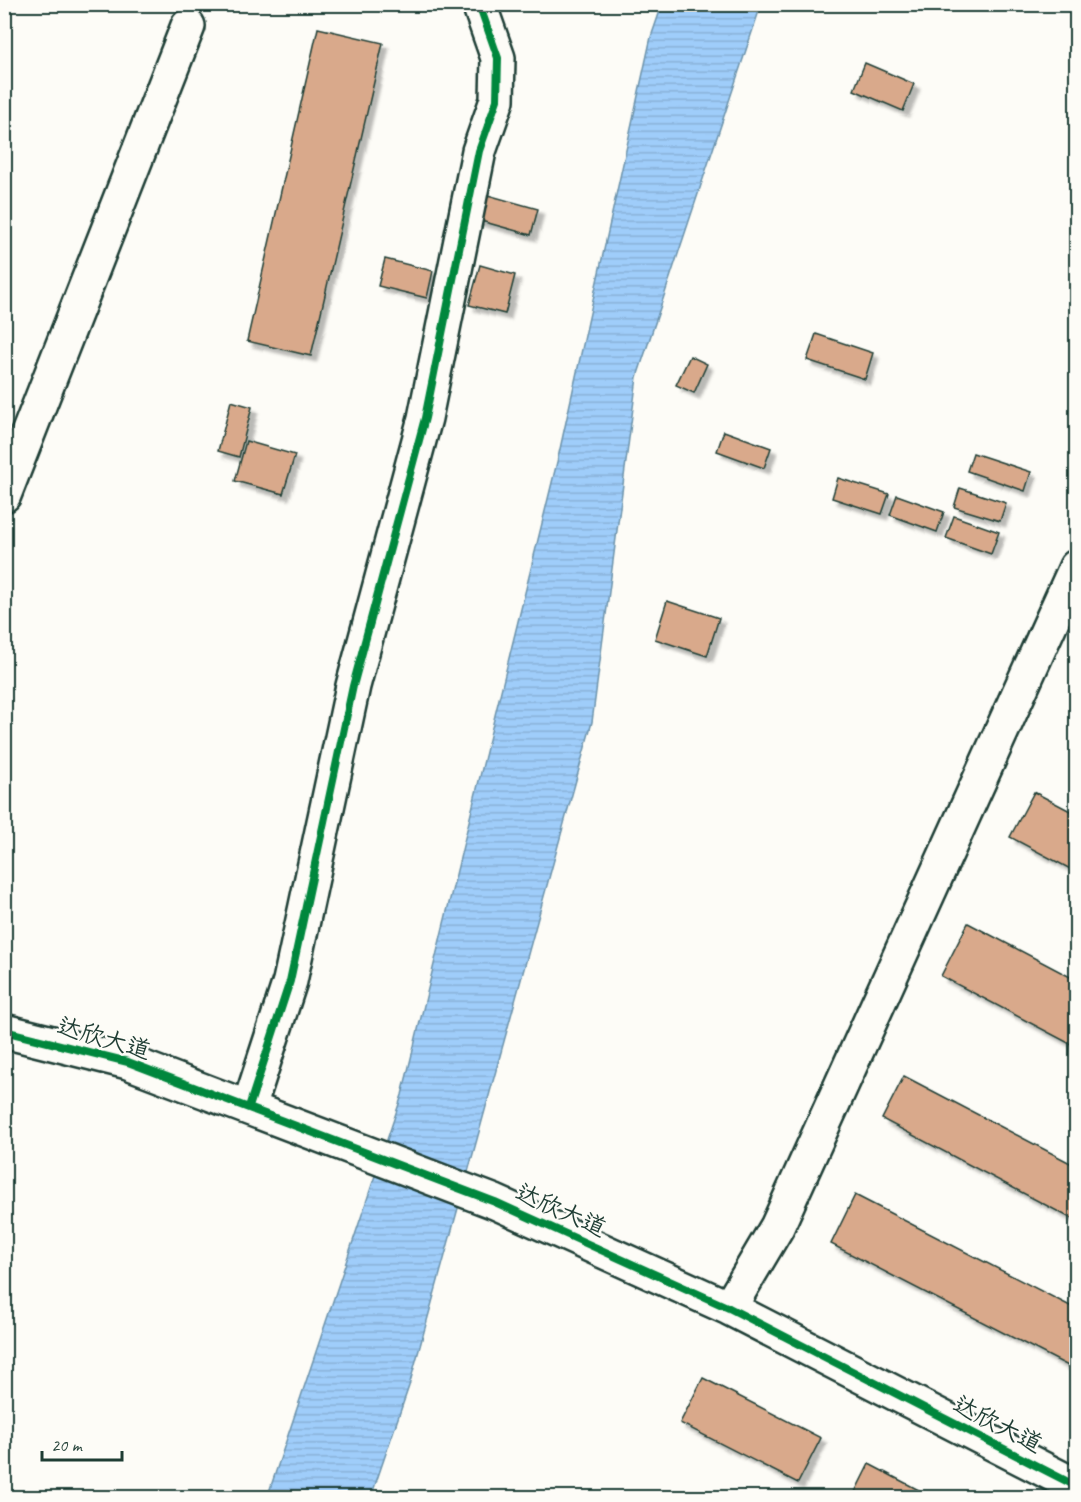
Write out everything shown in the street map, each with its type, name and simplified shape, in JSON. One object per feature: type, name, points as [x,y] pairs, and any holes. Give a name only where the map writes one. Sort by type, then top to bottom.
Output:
[{"type":"street","points":[[249,1107],[290,981],[352,686],[424,418],[479,152],[497,99],[498,58],[479,4]]},
{"type":"street","points":[[4,495],[188,26]]},
{"type":"street","points":[[729,1308],[777,1227],[1077,567]]},
{"type":"street","name":"达欣大道","points":[[4,1031],[128,1062],[495,1202],[729,1308],[1077,1486]]},
{"type":"water","points":[[662,5],[761,5],[637,377],[592,722],[409,1386],[371,1497],[267,1498],[402,1095],[558,458],[651,37]]},
{"type":"building","points":[[318,28],[383,43],[311,356],[247,341]]},
{"type":"building","points":[[865,63],[914,84],[903,111],[854,90]]},
{"type":"building","points":[[477,192],[538,209],[531,235],[470,218]]},
{"type":"building","points":[[385,259],[433,271],[427,298],[378,286]]},
{"type":"building","points":[[480,265],[515,275],[505,314],[469,305]]},
{"type":"building","points":[[816,334],[873,353],[865,379],[807,360]]},
{"type":"building","points":[[690,356],[707,364],[694,393],[676,385]]},
{"type":"building","points":[[231,401],[252,407],[239,457],[218,451]]},
{"type":"building","points":[[724,431],[771,448],[764,468],[717,451]]},
{"type":"building","points":[[246,441],[295,455],[283,494],[235,481]]},
{"type":"building","points":[[973,453],[1031,472],[1025,491],[967,471]]},
{"type":"building","points":[[838,478],[889,494],[882,514],[832,498]]},
{"type":"building","points":[[960,488],[1006,503],[1000,521],[954,507]]},
{"type":"building","points":[[897,495],[944,512],[937,532],[890,515]]},
{"type":"building","points":[[954,516],[999,532],[991,554],[946,538]]},
{"type":"building","points":[[667,601],[719,618],[707,656],[655,639]]},
{"type":"building","points":[[1076,699],[1076,712],[1071,709]]},
{"type":"building","points":[[1034,792],[1076,814],[1076,872],[1010,837]]},
{"type":"building","points":[[968,923],[1076,980],[1076,1047],[941,976]]},
{"type":"building","points":[[904,1076],[1076,1166],[1076,1221],[882,1119]]},
{"type":"building","points":[[855,1195],[1076,1309],[1076,1370],[831,1244]]},
{"type":"building","points":[[703,1378],[821,1438],[798,1483],[680,1423]]},
{"type":"building","points":[[869,1464],[934,1498],[852,1498]]},
{"type":"cycle path","points":[[249,1107],[290,981],[353,686],[425,418],[479,151],[497,100],[498,58],[479,4]]},
{"type":"cycle path","points":[[4,1031],[128,1062],[495,1202],[729,1308],[1076,1486]]}]
